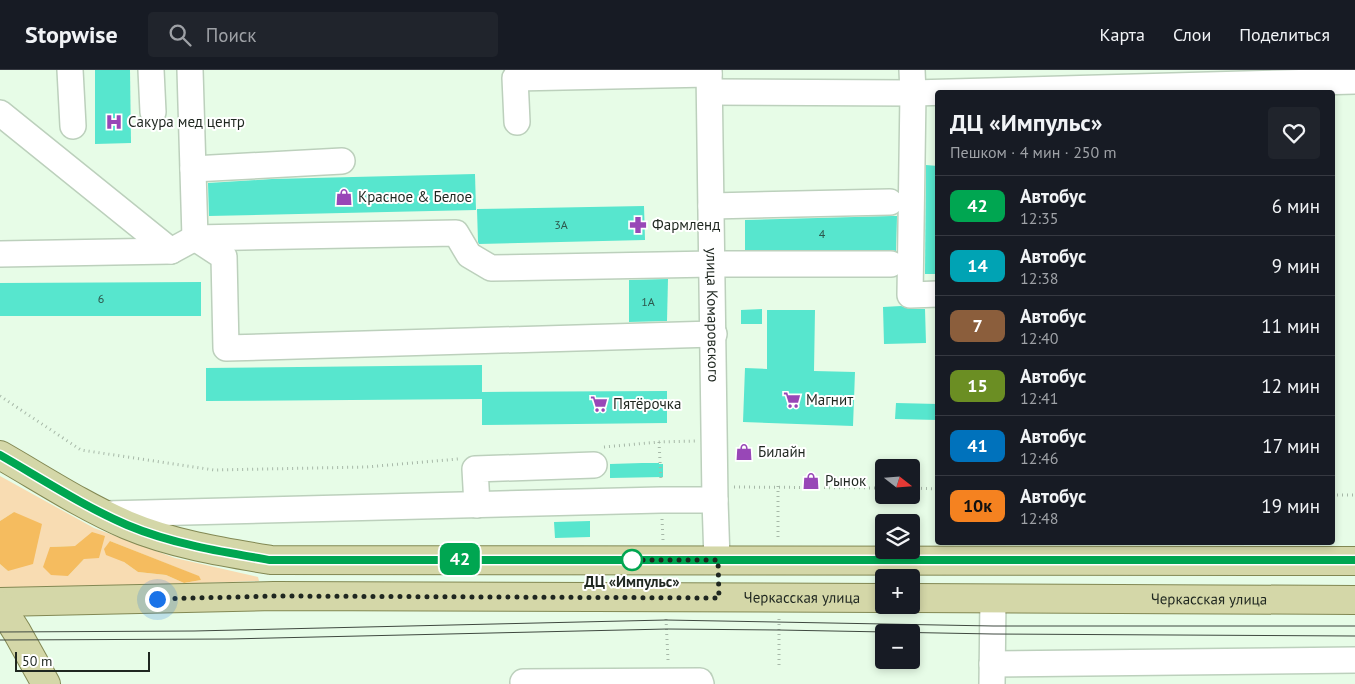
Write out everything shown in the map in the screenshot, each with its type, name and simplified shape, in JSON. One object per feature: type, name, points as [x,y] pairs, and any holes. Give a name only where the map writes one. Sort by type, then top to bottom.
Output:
[{"type":"main road","points":[[0,455],[128,525],[174,541],[270,560],[1355,560]]},
{"type":"main road","points":[[718,560],[719,598]]},
{"type":"main road","name":"Черкасская улица","points":[[0,604],[274,596],[875,598]]},
{"type":"main road","name":"Черкасская улица","points":[[920,598],[1355,600]]},
{"type":"main road","points":[[0,604],[46,684]]},
{"type":"street","points":[[70,70],[73,126]]},
{"type":"street","points":[[151,70],[153,112]]},
{"type":"street","points":[[190,70],[195,238]]},
{"type":"street","points":[[984,90],[1027,80],[1191,89],[1304,76],[1343,81]]},
{"type":"street","points":[[517,122],[515,78],[913,82],[963,90]]},
{"type":"street","name":"улица Комаровского","points":[[709,79],[718,560]]},
{"type":"street","points":[[913,82],[910,295],[935,294]]},
{"type":"street","points":[[0,113],[170,251]]},
{"type":"street","points":[[193,169],[342,161]]},
{"type":"street","points":[[712,206],[890,202]]},
{"type":"street","points":[[0,254],[170,251],[195,238],[456,233],[469,255],[491,268],[713,264],[891,264]]},
{"type":"street","points":[[195,238],[224,257],[226,348],[714,334]]},
{"type":"street","points":[[477,505],[475,469],[597,456]]},
{"type":"street","points":[[105,514],[716,500]]},
{"type":"street","points":[[993,599],[992,674],[1239,673],[1355,660]]},
{"type":"street","points":[[523,682],[700,681],[701,684]]},
{"type":"path","points":[[0,396],[80,450],[214,470],[366,467],[464,459]]},
{"type":"path","points":[[597,456],[659,442],[699,441]]},
{"type":"path","points":[[659,442],[661,500]]},
{"type":"path","points":[[716,500],[725,487],[875,488]]},
{"type":"path","points":[[920,488],[935,489]]},
{"type":"path","points":[[1335,495],[1355,495]]},
{"type":"shaded area","points":[[0,476],[94,528],[175,558],[258,577],[259,581],[0,591],[0,564],[8,571],[14,512],[0,521]],"holes":[[[110,541],[198,576],[201,580],[184,583],[166,575],[138,572],[124,562]],[[75,546],[84,559],[68,576],[50,547]]]},
{"type":"shaded area","points":[[14,512],[42,524],[33,564],[8,571],[0,564],[0,521]]},
{"type":"shaded area","points":[[92,532],[105,536],[99,558],[84,559],[68,576],[51,575],[43,567],[50,547],[75,546]]},
{"type":"shaded area","points":[[110,541],[199,576],[201,580],[184,583],[166,575],[138,572],[124,562],[106,555],[104,549]]},
{"type":"building","points":[[95,70],[130,70],[131,143],[95,144]]},
{"type":"building","points":[[926,165],[935,166],[935,274],[925,274]]},
{"type":"building","points":[[475,174],[476,210],[209,216],[208,183],[272,179]]},
{"type":"building","points":[[644,206],[645,240],[479,244],[478,242],[477,209]]},
{"type":"building","points":[[897,216],[896,251],[745,250],[745,220]]},
{"type":"building","points":[[668,279],[667,321],[629,322],[629,280]]},
{"type":"building","points":[[201,282],[201,316],[0,316],[0,283]]},
{"type":"building","points":[[901,306],[910,309],[925,309],[926,343],[884,344],[883,307]]},
{"type":"building","points":[[762,309],[762,324],[741,324],[741,310]]},
{"type":"building","points":[[767,310],[815,310],[814,371],[855,372],[853,426],[743,422],[745,368],[767,369]]},
{"type":"building","points":[[482,365],[482,392],[667,391],[667,423],[482,425],[482,399],[206,401],[206,368]]},
{"type":"building","points":[[896,403],[935,404],[935,420],[895,419]]},
{"type":"building","points":[[610,464],[663,464],[663,477],[610,478]]},
{"type":"building","points":[[590,521],[590,537],[555,538],[554,522]]},
{"type":"tram line","points":[[0,632],[194,631],[666,620],[993,626],[1355,626]]},
{"type":"tram line","points":[[0,640],[229,639],[667,629],[993,634],[1355,636]]},
{"type":"bus line","name":"42","points":[[0,455],[84,504],[128,525],[174,541],[270,560],[1355,560]]},
{"type":"place","name":"Сакура мед центр","points":[[114,122]]},
{"type":"place","name":"Красное & Белое","points":[[344,197]]},
{"type":"place","name":"Фармленд","points":[[638,225]]},
{"type":"place","name":"Магнит","points":[[792,400]]},
{"type":"place","name":"Пятёрочка","points":[[599,404]]},
{"type":"place","name":"Билайн","points":[[744,452]]},
{"type":"place","name":"Рынок","points":[[811,481]]},
{"type":"place","name":"ДЦ «Импульс»","points":[[632,560]]},
{"type":"route","points":[[157,599],[274,596],[719,598],[718,560],[632,560]]}]
